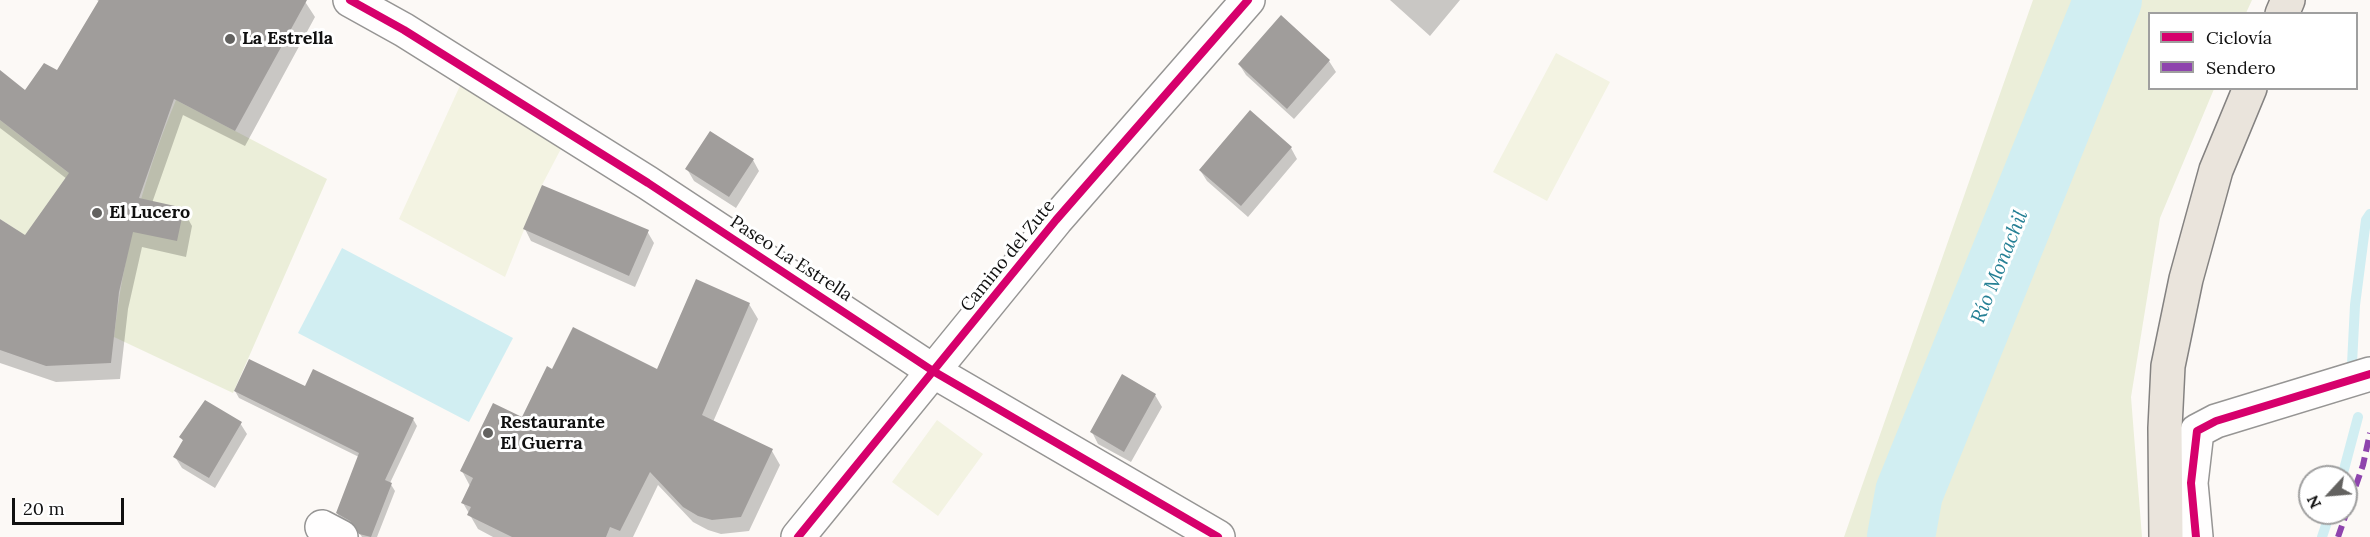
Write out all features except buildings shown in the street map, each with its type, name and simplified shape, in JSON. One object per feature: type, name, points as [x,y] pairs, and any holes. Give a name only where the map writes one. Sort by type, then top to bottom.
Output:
[{"type":"main road","points":[[2166,537],[2164,428],[2168,366],[2186,279],[2216,170],[2249,90]]},
{"type":"street","name":"Paseo La Estrella","points":[[350,0],[404,30],[648,183],[933,371],[1218,537]]},
{"type":"street","name":"Camino del Zute","points":[[798,537],[1056,220],[1248,0]]},
{"type":"street","points":[[2196,537],[2191,483],[2198,431],[2216,420],[2370,374]]},
{"type":"green space","points":[[2033,0],[2252,0],[2246,12],[2148,12],[2148,90],[2214,90],[2160,218],[2131,397],[2142,537],[1844,537]]},
{"type":"green space","points":[[1556,53],[1610,82],[1547,201],[1493,172]]},
{"type":"green space","points":[[464,77],[564,143],[542,185],[505,277],[399,219]]},
{"type":"green space","points":[[176,100],[327,179],[233,393],[114,337],[123,276],[136,216],[154,158]]},
{"type":"green space","points":[[0,120],[69,173],[77,226],[0,259],[17,230],[0,219]]},
{"type":"green space","points":[[937,420],[983,454],[938,516],[892,482]]},
{"type":"water","points":[[342,248],[513,338],[469,422],[298,333]]},
{"type":"waterway","name":"Río Monachil","points":[[1901,537],[1909,493],[2108,0]]},
{"type":"waterway","points":[[2352,364],[2355,305],[2366,220],[2370,214]]},
{"type":"waterway","points":[[2345,465],[2358,417]]},
{"type":"waterway","points":[[2322,537],[2326,525]]},
{"type":"marked path","points":[[2338,537],[2363,465],[2370,433]]},
{"type":"cycle path","points":[[350,0],[404,30],[648,183],[933,371],[1218,537]]},
{"type":"cycle path","points":[[798,537],[1056,220],[1248,0]]},
{"type":"cycle path","points":[[2196,537],[2191,483],[2197,431],[2216,421],[2370,374]]},
{"type":"place","name":"La Estrella","points":[[230,39]]},
{"type":"place","name":"El Lucero","points":[[97,213]]},
{"type":"place","name":"Restaurante El Guerra","points":[[488,433]]}]
